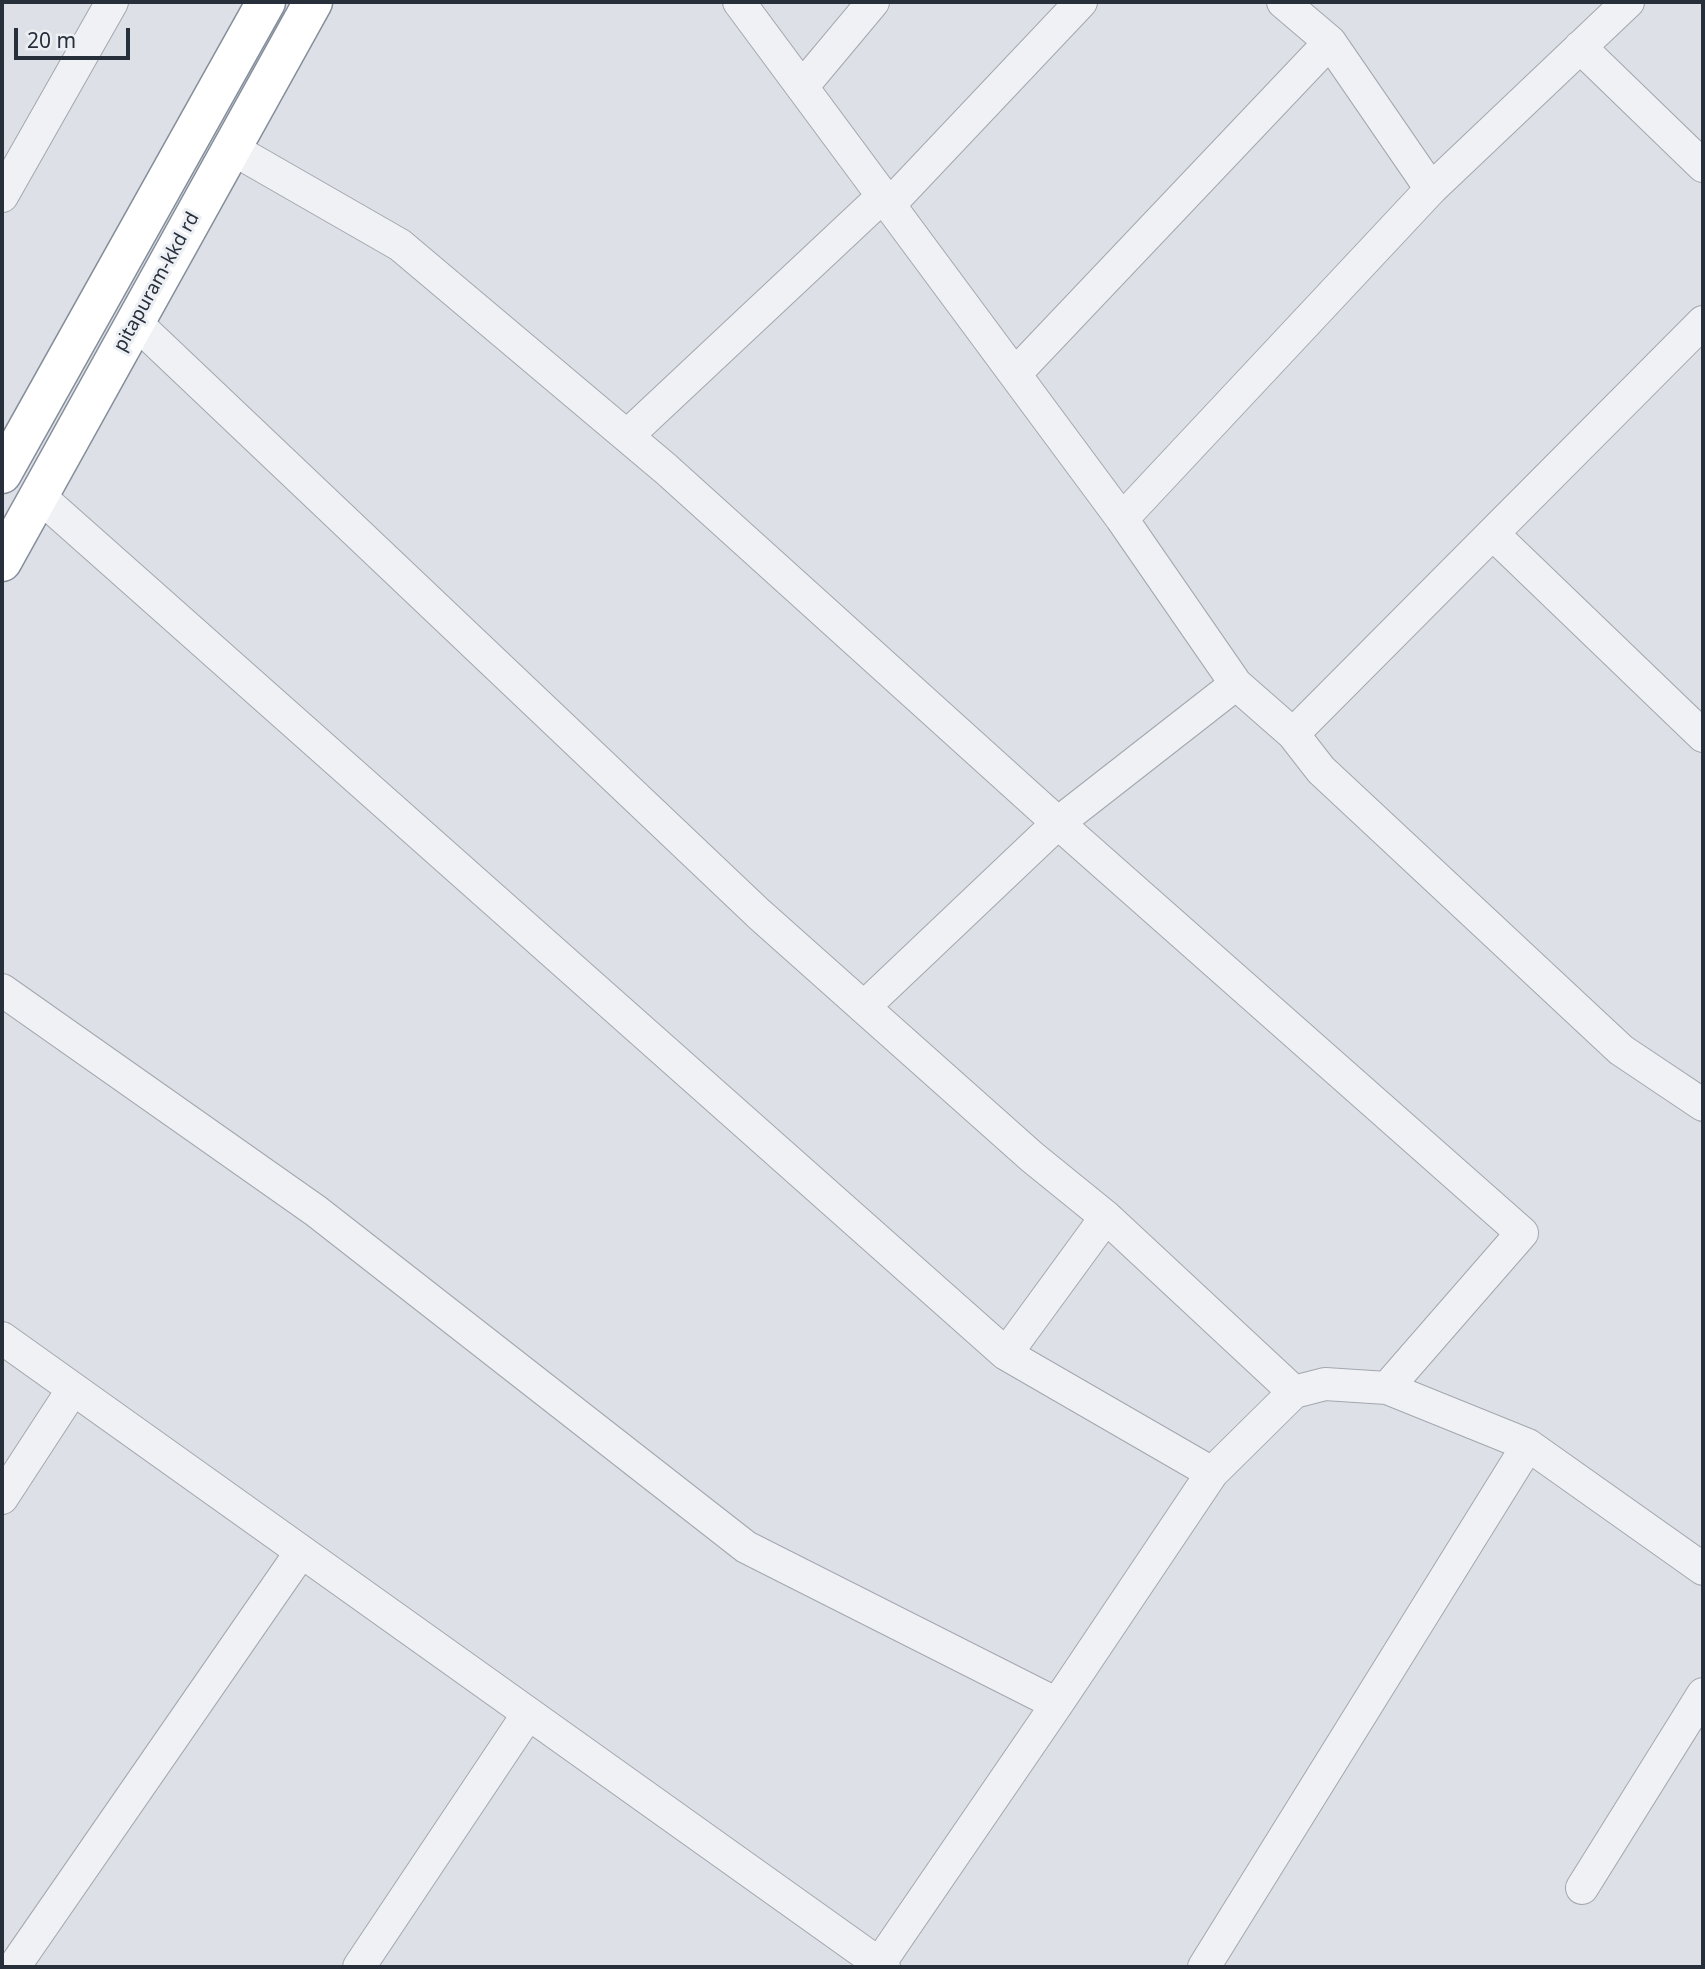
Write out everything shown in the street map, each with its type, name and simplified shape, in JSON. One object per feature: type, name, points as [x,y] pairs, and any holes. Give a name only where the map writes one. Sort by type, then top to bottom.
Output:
[{"type":"highway","points":[[2,474],[266,2]]},
{"type":"highway","name":"pitapuram-kkd rd","points":[[2,562],[313,2]]},
{"type":"street","points":[[2,196],[112,2]]},
{"type":"street","points":[[739,2],[1122,519],[1236,684],[1293,734],[1321,770],[1621,1050],[1703,1105]]},
{"type":"street","points":[[802,87],[873,2]]},
{"type":"street","points":[[627,436],[887,200],[1081,2]]},
{"type":"street","points":[[1283,2],[1329,42],[1431,189]]},
{"type":"street","points":[[1122,519],[1431,189],[1628,2]]},
{"type":"street","points":[[1015,374],[1329,42]]},
{"type":"street","points":[[1580,47],[1703,166]]},
{"type":"street","points":[[231,148],[400,245],[627,436],[1058,823],[1522,1233],[1387,1388]]},
{"type":"street","points":[[134,321],[759,914],[1032,1157],[1106,1217],[1294,1392]]},
{"type":"street","points":[[1293,734],[1703,322]]},
{"type":"street","points":[[38,495],[1006,1354],[1212,1473]]},
{"type":"street","points":[[1493,534],[1700,725]]},
{"type":"street","points":[[864,1007],[1058,823],[1236,684]]},
{"type":"street","points":[[2,990],[316,1211],[746,1547],[1057,1704]]},
{"type":"street","points":[[1006,1354],[1106,1217]]},
{"type":"street","points":[[2,1338],[880,1966],[1212,1473],[1294,1392],[1325,1384],[1387,1388],[1528,1445],[1703,1569]]},
{"type":"street","points":[[2,1498],[74,1389]]},
{"type":"street","points":[[1204,1967],[1528,1445]]},
{"type":"street","points":[[14,1967],[301,1552]]},
{"type":"street","points":[[1582,1888],[1703,1693]]},
{"type":"street","points":[[359,1967],[528,1714]]}]
